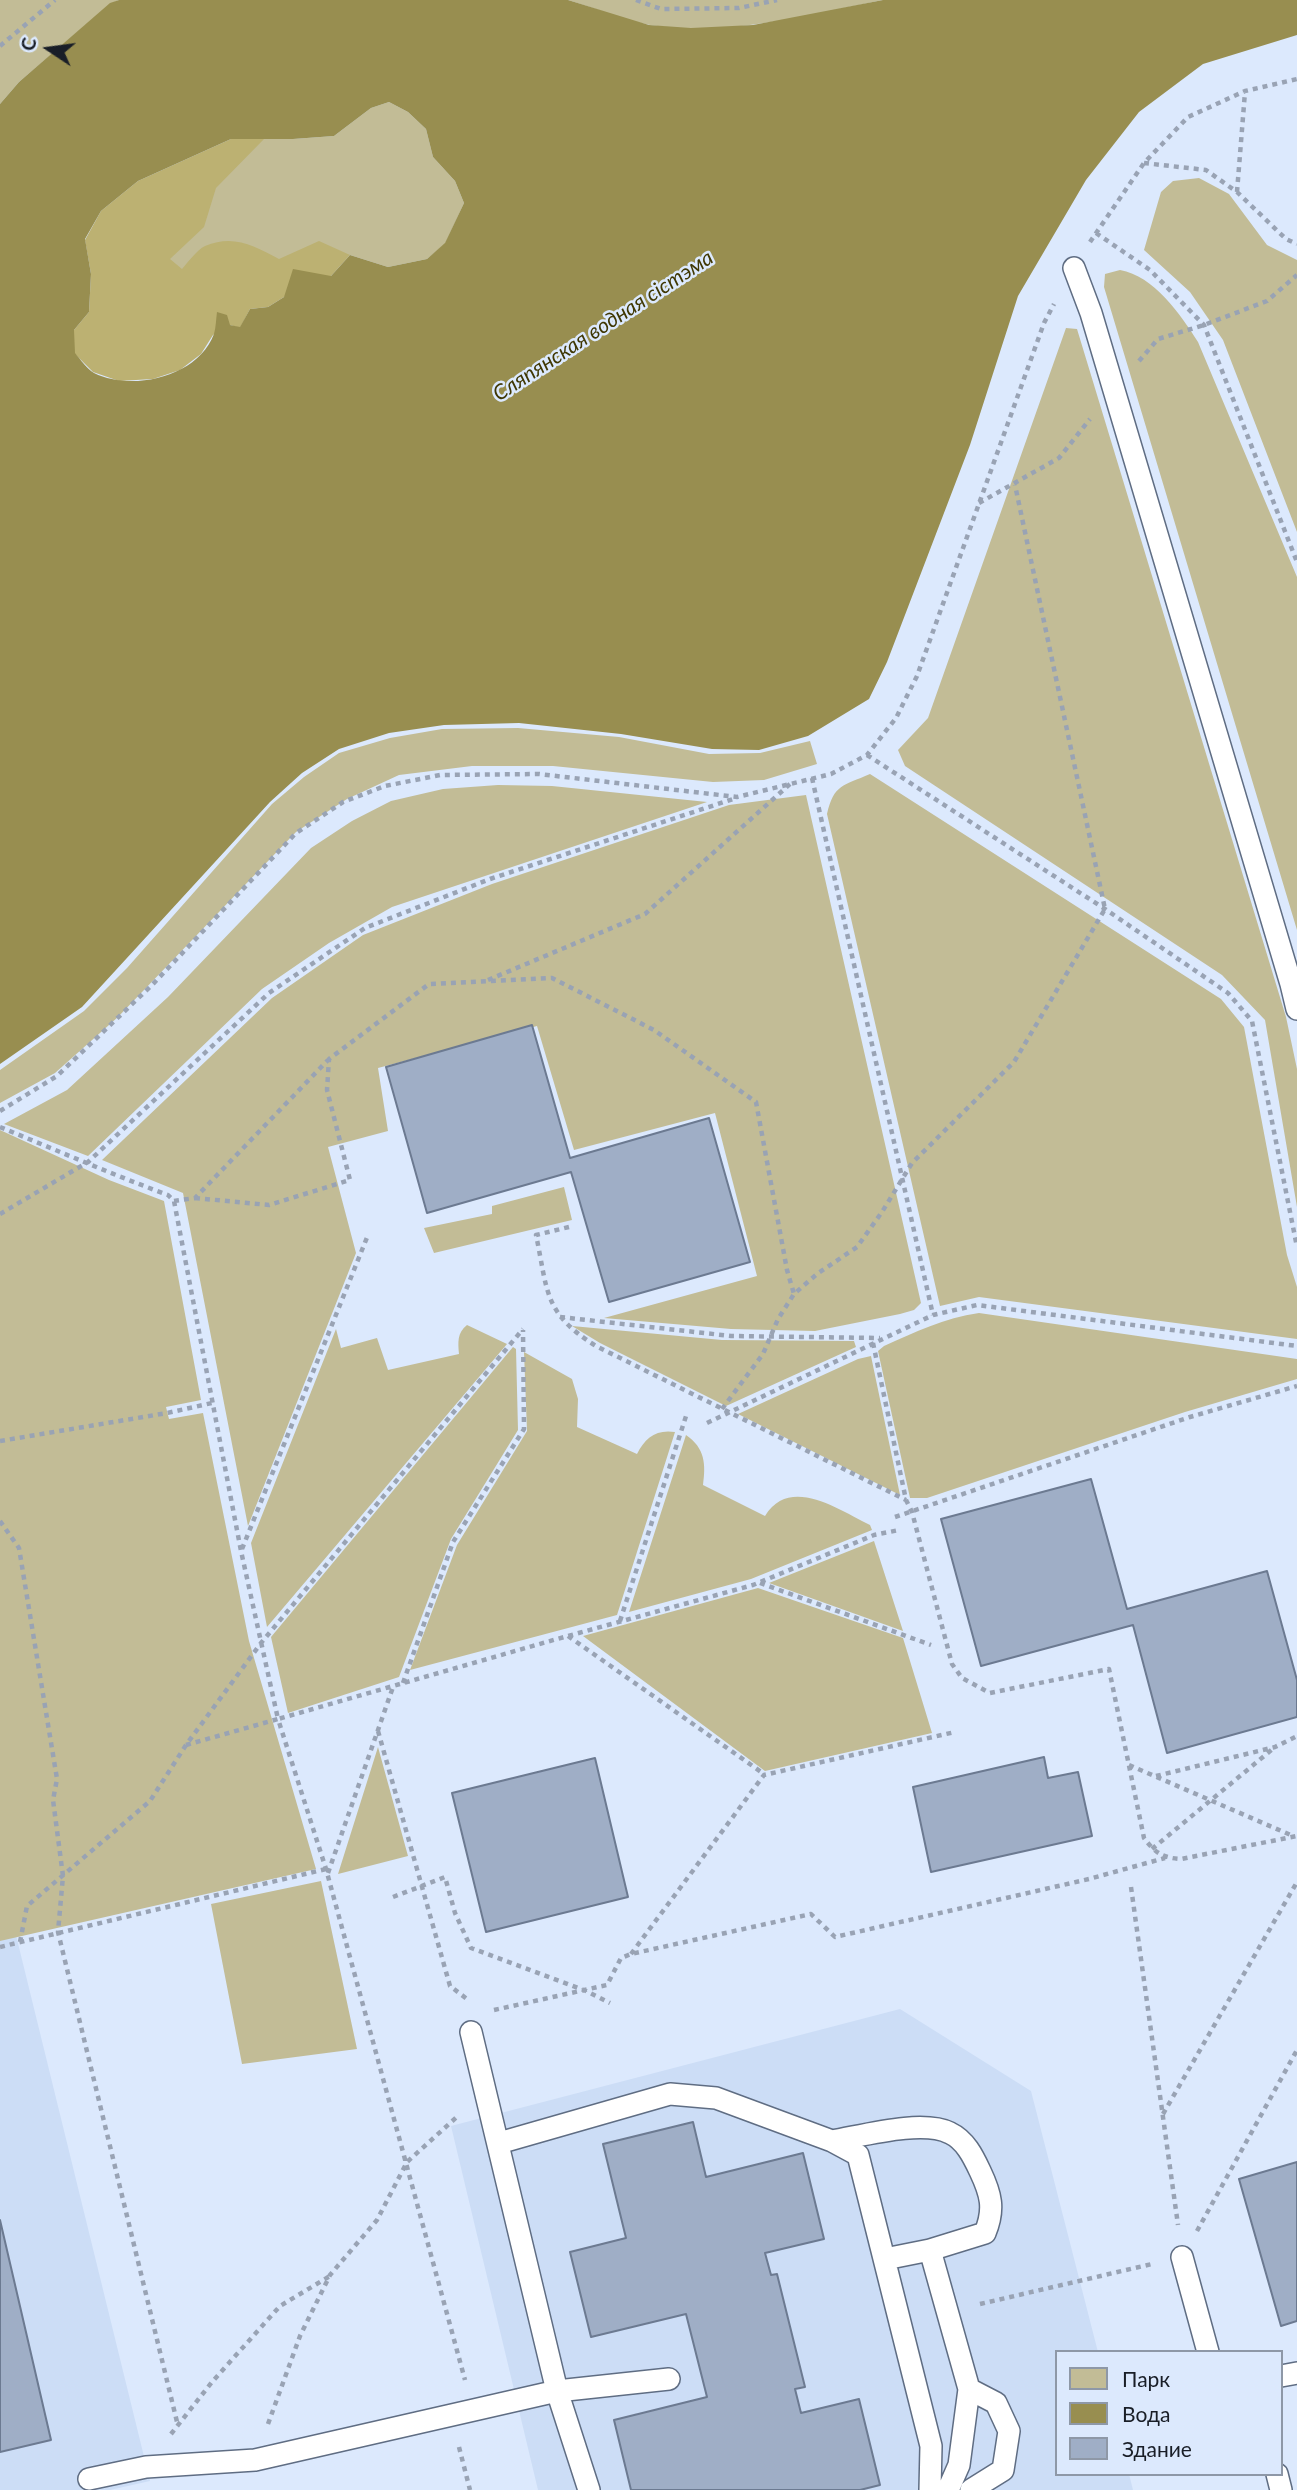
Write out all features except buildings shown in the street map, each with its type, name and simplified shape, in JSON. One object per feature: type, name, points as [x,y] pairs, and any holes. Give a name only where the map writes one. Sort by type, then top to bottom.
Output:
[{"type":"lane","points":[[1074,268],[1106,364],[1292,984],[1297,1009]]},
{"type":"lane","points":[[471,2032],[556,2391],[589,2490]]},
{"type":"lane","points":[[499,2143],[670,2094],[716,2098],[832,2141],[858,2155],[932,2446],[930,2490]]},
{"type":"lane","points":[[832,2141],[918,2126],[950,2133],[971,2151],[989,2190],[992,2217],[985,2233],[930,2250],[885,2259]]},
{"type":"lane","points":[[930,2250],[969,2389],[960,2465],[948,2490]]},
{"type":"lane","points":[[1182,2257],[1207,2350]]},
{"type":"lane","points":[[89,2479],[156,2466],[255,2460],[556,2391],[669,2379]]},
{"type":"lane","points":[[969,2389],[996,2403],[1009,2431],[1003,2470],[971,2490]]},
{"type":"path","points":[[0,46],[55,0]]},
{"type":"path","points":[[636,0],[661,9],[739,8],[777,0]]},
{"type":"path","points":[[0,1214],[88,1162],[269,993],[365,928],[491,879],[737,797],[831,774],[867,755],[897,718],[917,676],[1044,323],[1096,233],[1144,163],[1188,117],[1245,92],[1297,79]]},
{"type":"path","points":[[1237,192],[1245,92]]},
{"type":"path","points":[[1144,163],[1206,170],[1237,192],[1286,239],[1297,244]]},
{"type":"path","points":[[1096,233],[1150,270],[1204,326],[1297,562]]},
{"type":"path","points":[[722,1409],[762,1354],[778,1319],[794,1294],[817,1274],[857,1247],[912,1163],[1014,1062],[1105,909],[1015,485]]},
{"type":"path","points":[[867,755],[1105,909],[1228,993],[1252,1021],[1297,1247]]},
{"type":"path","points":[[0,1111],[57,1076],[153,984],[296,833],[343,802],[385,786],[440,775],[539,774],[737,797]]},
{"type":"path","points":[[812,778],[933,1315]]},
{"type":"path","points":[[484,981],[645,914],[792,783]]},
{"type":"path","points":[[195,1198],[329,1059],[429,984],[552,978],[654,1030],[755,1102],[794,1294]]},
{"type":"path","points":[[174,1201],[195,1198],[269,1205],[350,1180],[327,1090],[329,1059]]},
{"type":"path","points":[[0,1127],[168,1195],[174,1201],[241,1551],[278,1719],[326,1873],[466,2384],[451,2414],[470,2490]]},
{"type":"path","points":[[569,1227],[536,1235],[551,1303],[574,1332],[596,1346],[906,1500]]},
{"type":"path","points":[[241,1551],[368,1235]]},
{"type":"path","points":[[707,1423],[933,1315],[977,1305],[1297,1346]]},
{"type":"path","points":[[560,1317],[731,1336],[883,1338]]},
{"type":"path","points":[[20,1942],[27,1906],[150,1801],[186,1745],[261,1643],[523,1329],[524,1429],[453,1542],[403,1683]]},
{"type":"path","points":[[873,1343],[906,1500],[912,1512],[952,1664],[962,1678],[990,1693],[1109,1669],[1144,1838],[1152,1849],[1165,1858]]},
{"type":"path","points":[[895,1517],[1190,1417],[1297,1386]]},
{"type":"path","points":[[0,1441],[212,1404]]},
{"type":"path","points":[[620,1622],[687,1413]]},
{"type":"path","points":[[0,1521],[19,1548],[57,1779],[53,1800],[63,1875],[58,1932],[178,2426]]},
{"type":"path","points":[[186,1745],[759,1583],[874,1535],[899,1530]]},
{"type":"path","points":[[759,1583],[931,1645]]},
{"type":"path","points":[[567,1636],[764,1774]]},
{"type":"path","points":[[326,1873],[393,1686]]},
{"type":"path","points":[[378,1731],[450,1986],[473,2004]]},
{"type":"path","points":[[631,1954],[764,1774],[955,1732]]},
{"type":"path","points":[[1152,1849],[1275,1747],[1297,1736]]},
{"type":"path","points":[[1155,1776],[1275,1747]]},
{"type":"path","points":[[1129,1765],[1296,1837]]},
{"type":"path","points":[[483,2007],[492,2010],[586,1991],[607,1985],[621,1958],[631,1954],[811,1914],[835,1937],[1089,1879],[1165,1858],[1181,1859],[1296,1837]]},
{"type":"path","points":[[0,1947],[326,1873]]},
{"type":"path","points":[[393,1897],[445,1877],[455,1913],[471,1948],[586,1991],[610,2003]]},
{"type":"path","points":[[1163,2115],[1297,1882]]},
{"type":"path","points":[[1131,1887],[1182,2257]]},
{"type":"path","points":[[948,2311],[1182,2257],[1297,2050]]},
{"type":"path","points":[[255,2460],[300,2336],[330,2275],[377,2220],[407,2162],[485,2091]]},
{"type":"path","points":[[156,2466],[168,2437],[212,2382],[280,2306],[330,2275]]},
{"type":"shaded area","points":[[231,139],[264,139],[216,188],[204,227],[170,259],[182,269],[205,246],[225,241],[244,243],[279,259],[319,241],[350,255],[331,276],[268,307],[250,309],[240,328],[230,325],[213,335],[201,354],[180,370],[153,379],[119,381],[93,372],[74,353],[74,330],[89,312],[91,274],[85,240],[101,211],[138,181]]},
{"type":"shaded area","points":[[0,1870],[150,2481],[110,2490],[0,2490]]},
{"type":"shaded area","points":[[900,2009],[1031,2091],[1097,2350],[1056,2350],[1056,2476],[1130,2476],[1133,2490],[538,2490],[451,2126]]},
{"type":"green space","points":[[0,0],[119,0],[110,4],[19,82],[0,104]]},
{"type":"green space","points":[[568,0],[883,0],[767,23],[679,28],[650,25]]},
{"type":"green space","points":[[389,102],[408,112],[426,129],[433,157],[455,181],[464,203],[445,244],[427,259],[388,267],[350,255],[89,312],[231,139],[334,136],[371,108]]},
{"type":"green space","points":[[1199,178],[1229,194],[1267,245],[1297,260],[1297,532],[1223,340],[1190,292],[1144,250],[1161,192],[1173,181]]},
{"type":"green space","points":[[1120,270],[1155,288],[1174,308],[1198,342],[1297,577],[1297,930],[1104,287],[1105,274]]},
{"type":"green space","points":[[1066,328],[1077,329],[1286,1017],[1297,1069],[1297,1207],[1265,1020],[1222,975],[905,766],[898,750],[928,718]]},
{"type":"green space","points":[[518,728],[619,737],[709,754],[760,753],[810,741],[817,764],[764,780],[713,782],[553,766],[472,766],[399,775],[347,799],[296,832],[118,1017],[55,1073],[0,1103],[0,1070],[84,1011],[127,968],[272,804],[304,777],[339,753],[390,738],[442,729]]},
{"type":"green space","points":[[870,774],[1221,999],[1244,1027],[1287,1255],[1297,1287],[1297,1339],[979,1297],[940,1306],[827,814],[833,797],[841,787]]},
{"type":"green space","points":[[498,785],[552,786],[707,802],[392,907],[329,943],[262,989],[88,1156],[4,1124],[67,1090],[168,997],[311,848],[352,821],[391,801],[443,789]]},
{"type":"green space","points":[[806,795],[921,1303],[914,1310],[900,1314],[815,1331],[731,1329],[604,1318],[757,1276],[715,1113],[574,1150],[537,1026],[378,1068],[388,1131],[328,1147],[356,1253],[248,1526],[183,1193],[102,1160],[272,998],[363,935],[492,884],[729,805]]},
{"type":"green space","points":[[0,1130],[109,1180],[164,1201],[201,1400],[166,1407],[169,1419],[203,1413],[249,1641],[316,1869],[0,1941]]},
{"type":"green space","points":[[564,1187],[572,1220],[434,1253],[424,1228],[492,1214],[492,1206]]},
{"type":"green space","points":[[979,1313],[1297,1359],[1297,1379],[1185,1412],[927,1498],[910,1498],[878,1351],[930,1326]]},
{"type":"green space","points":[[467,1325],[507,1344],[267,1627],[251,1543],[336,1329],[341,1348],[377,1338],[388,1370],[459,1354],[458,1342]]},
{"type":"green space","points":[[572,1326],[722,1340],[854,1341],[856,1347],[726,1406],[600,1343]]},
{"type":"green space","points":[[513,1347],[516,1349],[518,1430],[451,1539],[399,1677],[288,1713],[271,1637]]},
{"type":"green space","points":[[524,1352],[572,1379],[578,1399],[577,1427],[637,1454],[644,1443],[657,1433],[675,1432],[617,1615],[410,1670],[457,1545],[527,1431]]},
{"type":"green space","points":[[871,1356],[900,1495],[738,1414],[858,1359]]},
{"type":"green space","points":[[686,1435],[701,1451],[703,1485],[765,1516],[775,1504],[788,1498],[815,1499],[870,1525],[872,1530],[751,1579],[629,1612]]},
{"type":"green space","points":[[874,1541],[903,1631],[769,1583]]},
{"type":"green space","points":[[758,1588],[903,1638],[932,1733],[765,1771],[583,1636]]},
{"type":"green space","points":[[378,1747],[408,1856],[338,1874]]},
{"type":"green space","points":[[321,1881],[357,2049],[242,2064],[211,1904]]},
{"type":"water","name":"Сляпянская водная сістэма","points":[[119,0],[568,0],[649,25],[691,28],[753,25],[883,0],[1297,0],[1297,35],[1203,64],[1139,112],[1086,180],[1018,296],[970,445],[887,662],[869,699],[808,736],[759,750],[712,749],[621,734],[519,723],[444,725],[389,733],[339,749],[302,773],[270,802],[82,1007],[0,1064],[0,104],[19,82],[110,3]],"holes":[[[389,102],[408,112],[426,129],[433,157],[455,181],[464,203],[445,243],[427,259],[388,267],[350,255],[331,276],[293,269],[284,297],[268,307],[250,309],[240,327],[230,325],[227,315],[217,312],[214,334],[206,349],[194,361],[162,377],[127,381],[109,379],[91,371],[75,353],[74,330],[89,312],[91,274],[85,239],[101,211],[138,181],[231,139],[334,136],[371,108]]]}]
